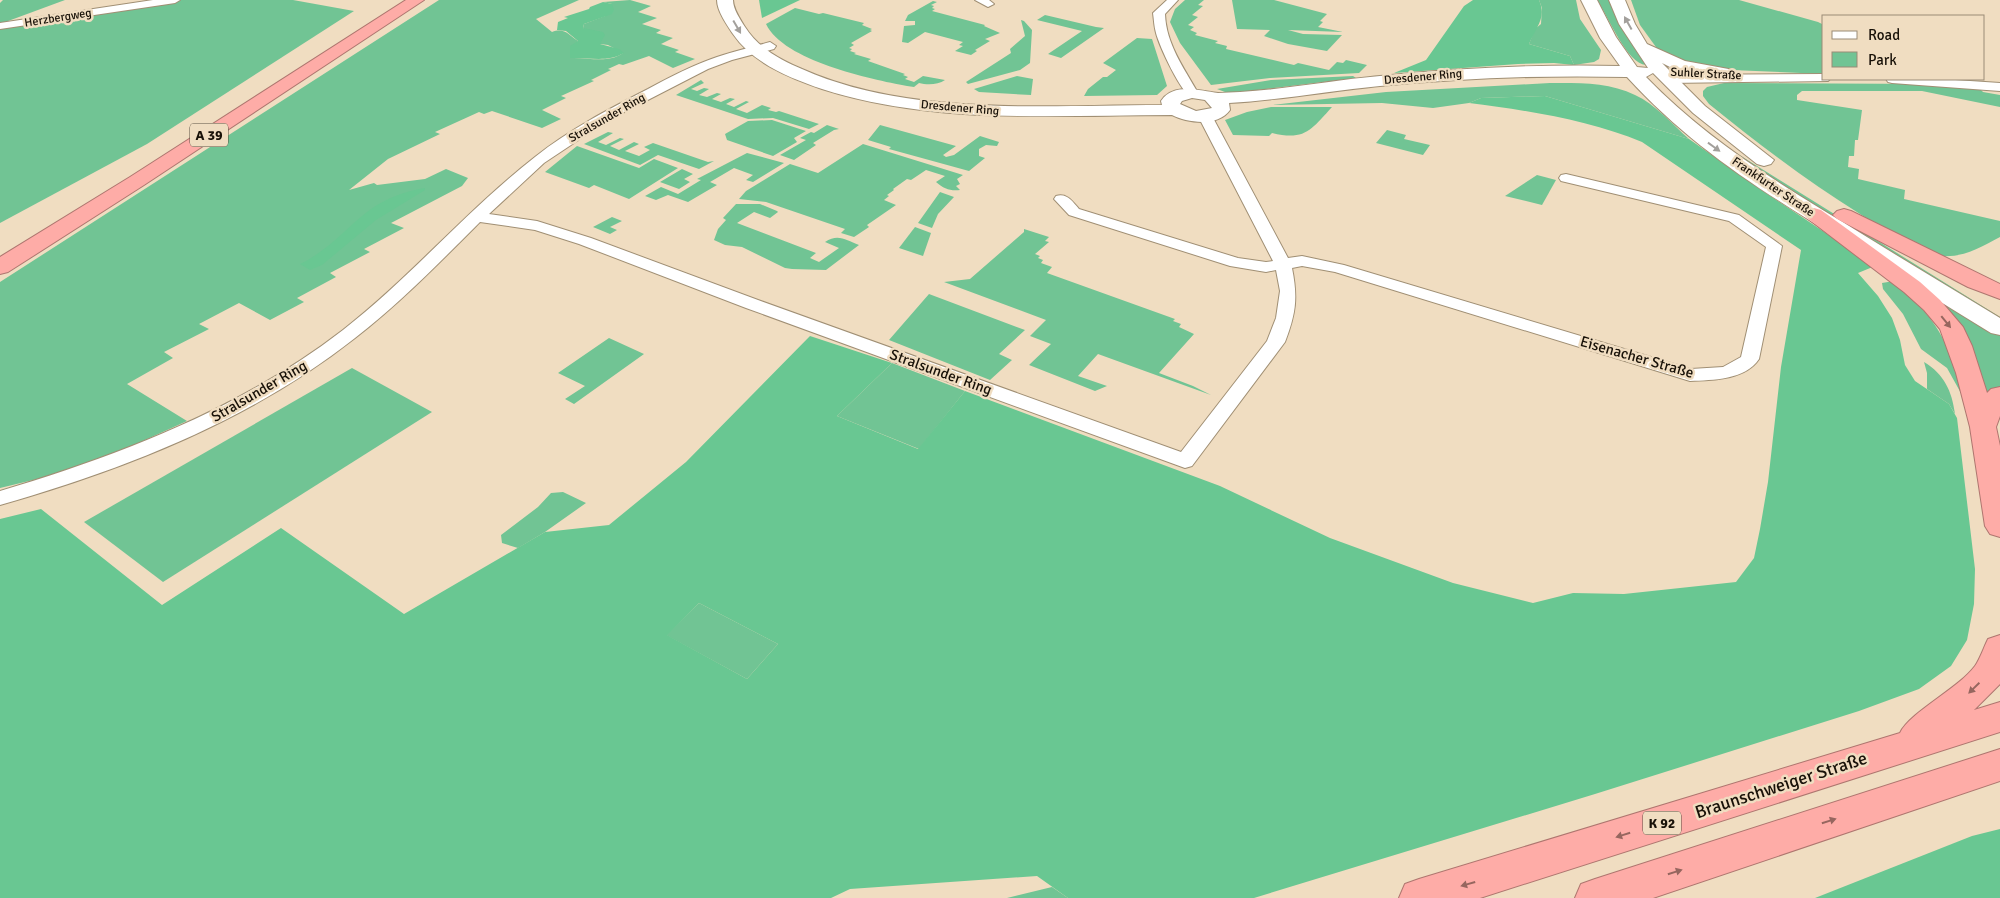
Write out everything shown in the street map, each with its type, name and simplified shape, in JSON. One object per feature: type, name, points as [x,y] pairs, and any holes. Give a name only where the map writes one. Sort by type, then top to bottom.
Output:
[{"type":"highway","name":"A 39","points":[[0,251],[201,127],[400,0]]},
{"type":"highway","name":"A 39","points":[[0,267],[137,181],[416,0]]},
{"type":"highway","points":[[1814,214],[1912,287],[1932,305],[1951,327],[1969,373],[1983,427],[2000,519]]},
{"type":"highway","points":[[1844,215],[1976,282],[2000,292]]},
{"type":"highway","points":[[1983,427],[1990,404],[2000,395]]},
{"type":"highway","points":[[1903,746],[1954,707],[1987,676],[2000,648]]},
{"type":"highway","name":"Braunschweiger Straße","points":[[1419,898],[2000,717]]},
{"type":"highway","points":[[1595,898],[2000,765]]},
{"type":"street","name":"Herzbergweg","points":[[0,26],[175,0]]},
{"type":"street","name":"Dresdener Ring","points":[[725,0],[725,5],[740,33],[762,48],[784,56],[828,77],[864,88],[927,101],[981,106],[998,104],[1172,106],[1188,115],[1204,116],[1217,112],[1219,102]]},
{"type":"street","points":[[1173,0],[1160,13],[1159,23],[1168,47],[1192,93]]},
{"type":"street","name":"Frankfurter Straße","points":[[1589,0],[1609,42],[1635,75],[1676,117],[1710,144],[1814,214],[2000,328]]},
{"type":"street","name":"Frankfurter Straße","points":[[1617,0],[1627,24],[1641,46],[1665,76],[1702,111],[1748,148],[1844,215],[2000,312]]},
{"type":"street","name":"Dresdener Ring","points":[[748,14],[762,48]]},
{"type":"street","points":[[1564,74],[1597,64],[1606,56],[1609,42]]},
{"type":"street","points":[[1641,46],[1680,65],[1722,76]]},
{"type":"street","name":"Stralsunder Ring","points":[[0,498],[102,466],[186,432],[249,400],[290,376],[342,339],[382,306],[534,165],[589,126],[622,107],[706,65],[762,48]]},
{"type":"street","name":"Dresdener Ring","points":[[1172,106],[1180,95],[1192,93],[1219,102],[1564,74],[1665,76]]},
{"type":"street","points":[[1564,74],[1625,89],[1676,117]]},
{"type":"street","name":"Suhler Straße","points":[[1665,76],[1822,78]]},
{"type":"street","points":[[1702,111],[1696,95],[1696,89],[1722,76]]},
{"type":"street","points":[[1906,80],[2000,87]]},
{"type":"street","name":"Stralsunder Ring","points":[[478,217],[537,226],[585,240],[752,304],[1185,461],[1223,414],[1276,342],[1285,318],[1288,291],[1284,264],[1204,116]]},
{"type":"street","name":"Eisenacher Straße","points":[[1284,264],[1302,261],[1338,268],[1690,375],[1723,374],[1738,369],[1750,359],[1774,246],[1734,218],[1566,178]]},
{"type":"street","points":[[1061,200],[1074,212],[1236,263],[1266,267],[1284,264]]},
{"type":"green space","points":[[3,0],[65,0],[0,24],[0,3]]},
{"type":"green space","points":[[181,0],[293,0],[354,11],[147,144],[0,223],[0,28]]},
{"type":"green space","points":[[439,0],[579,0],[536,19],[552,32],[563,31],[578,41],[570,58],[604,59],[623,53],[608,45],[600,44],[583,28],[584,24],[605,16],[612,7],[612,4],[603,2],[630,0],[651,6],[638,12],[657,18],[642,24],[661,30],[656,33],[673,38],[661,44],[679,50],[675,52],[695,59],[673,68],[649,56],[623,65],[619,64],[591,80],[594,81],[561,96],[566,98],[542,110],[561,119],[542,128],[492,111],[484,114],[479,112],[435,132],[440,134],[388,159],[349,190],[374,183],[377,185],[425,179],[446,169],[468,178],[462,186],[391,223],[404,228],[364,249],[370,252],[330,273],[336,277],[297,298],[304,302],[270,320],[239,303],[199,324],[209,329],[164,352],[173,358],[127,384],[187,421],[123,450],[58,474],[0,488],[0,282]]},
{"type":"green space","points":[[759,0],[800,0],[762,18]]},
{"type":"green space","points":[[1185,0],[1204,0],[1198,5],[1203,6],[1192,15],[1198,17],[1188,25],[1194,27],[1190,30],[1197,33],[1195,35],[1218,41],[1215,43],[1227,46],[1226,49],[1294,65],[1298,63],[1329,70],[1337,62],[1343,63],[1346,60],[1367,65],[1359,73],[1270,78],[1211,85],[1180,43],[1170,22],[1175,9]]},
{"type":"green space","points":[[1232,0],[1274,0],[1327,14],[1320,21],[1323,22],[1318,27],[1343,32],[1288,30],[1303,34],[1342,35],[1327,51],[1288,44],[1264,36],[1270,30],[1237,29]]},
{"type":"green space","points":[[1473,0],[1539,0],[1542,12],[1541,17],[1529,44],[1570,56],[1574,65],[1554,63],[1518,64],[1394,73],[1426,60],[1464,6]]},
{"type":"green space","points":[[1539,0],[1576,0],[1580,19],[1601,50],[1599,59],[1594,62],[1574,65],[1570,56],[1529,44],[1535,29],[1541,24],[1542,8]]},
{"type":"green space","points":[[1597,0],[1611,0],[1646,65],[1639,63],[1625,48]]},
{"type":"green space","points":[[1631,0],[1739,0],[1822,24],[1822,74],[1707,69],[1661,54],[1640,25]]},
{"type":"green space","points":[[933,1],[937,2],[931,5],[935,9],[932,11],[985,25],[1000,33],[985,39],[990,41],[975,50],[977,51],[971,55],[955,51],[963,46],[959,45],[963,42],[925,32],[908,43],[902,42],[904,26],[915,25],[915,21],[905,21],[908,15]]},
{"type":"green space","points":[[603,2],[612,4],[614,10],[612,14],[584,24],[583,28],[603,32],[605,35],[600,44],[619,49],[624,53],[604,59],[570,58],[570,46],[578,41],[566,31],[557,30],[558,22],[568,18],[564,17],[589,9]]},
{"type":"green space","points":[[795,8],[864,23],[862,25],[872,29],[870,30],[872,31],[851,43],[854,45],[849,48],[852,49],[850,51],[871,59],[868,61],[905,74],[903,75],[908,77],[905,79],[914,82],[923,76],[945,80],[936,84],[919,83],[914,87],[907,86],[851,73],[809,58],[790,48],[776,37],[766,24]]},
{"type":"green space","points":[[1045,15],[1104,28],[1061,58],[1048,54],[1082,31],[1037,20]]},
{"type":"green space","points":[[1021,20],[1032,30],[1030,63],[1020,70],[968,84],[966,82],[1011,53],[1010,49],[1025,36]]},
{"type":"green space","points":[[1137,38],[1152,39],[1167,86],[1157,95],[1084,96],[1088,89],[1103,77],[1107,77],[1116,70],[1103,63]]},
{"type":"green space","points":[[1017,76],[1033,79],[1031,95],[979,92],[974,89]]},
{"type":"green space","points":[[1353,76],[1356,78],[1241,92],[1225,92],[1217,89],[1271,80]]},
{"type":"green space","points":[[701,80],[704,83],[691,89],[697,91],[704,88],[709,89],[699,95],[707,97],[717,93],[721,94],[712,99],[721,102],[730,98],[735,99],[726,104],[734,107],[746,101],[749,102],[736,109],[747,113],[762,105],[771,108],[768,110],[779,111],[819,124],[809,129],[773,118],[748,119],[676,95]]},
{"type":"green space","points":[[1550,83],[1604,85],[1625,91],[1649,104],[1689,139],[1545,96],[1481,98],[1469,103],[1433,108],[1382,103],[1272,105],[1386,92]]},
{"type":"green space","points":[[1724,83],[1934,84],[1979,88],[1983,92],[2000,95],[2000,107],[1922,91],[1802,91],[1797,95],[1797,100],[1862,110],[1858,140],[1855,140],[1854,156],[1849,156],[1848,167],[1859,169],[1858,179],[1905,190],[1904,199],[2000,221],[2000,237],[1984,246],[1960,255],[1933,255],[1869,220],[1802,175],[1709,104],[1703,96],[1703,91],[1707,87]]},
{"type":"green space","points":[[1655,89],[1658,89],[1720,143],[2000,317],[2000,322],[1839,224],[1716,143]]},
{"type":"green space","points":[[1545,96],[1689,139],[1875,266],[1858,273],[1878,296],[1892,318],[1900,340],[1905,365],[1915,381],[1949,404],[1957,418],[1975,569],[1974,604],[1967,640],[1951,666],[1919,689],[1859,711],[1254,898],[1068,898],[1037,876],[850,889],[831,898],[0,898],[0,519],[41,509],[162,605],[281,528],[404,614],[545,532],[609,525],[686,462],[810,336],[892,363],[837,416],[918,449],[965,391],[1220,486],[1330,538],[1453,583],[1533,603],[1573,593],[1624,594],[1736,582],[1754,558],[1760,529],[1768,482],[1781,367],[1801,250],[1642,142],[1622,134],[1579,122],[1469,103],[1481,98]],"holes":[[[699,603],[778,644],[747,679],[667,635]]]},
{"type":"green space","points":[[1271,107],[1332,107],[1306,132],[1292,136],[1272,133],[1269,136],[1233,135],[1225,120],[1247,112]]},
{"type":"green space","points":[[772,120],[806,131],[794,138],[797,142],[773,156],[727,140],[725,134],[748,121]]},
{"type":"green space","points":[[827,125],[839,129],[813,143],[816,145],[794,160],[780,155],[806,140],[800,138],[811,132],[814,133]]},
{"type":"green space","points":[[880,125],[956,146],[943,155],[946,157],[954,155],[980,136],[999,142],[997,146],[986,145],[979,149],[979,156],[985,158],[969,171],[889,149],[891,147],[868,140]]},
{"type":"green space","points":[[1387,130],[1406,135],[1404,139],[1430,145],[1423,155],[1376,143]]},
{"type":"green space","points":[[608,132],[613,133],[598,142],[606,145],[620,138],[624,139],[610,146],[619,150],[634,142],[639,144],[625,151],[639,156],[650,150],[644,147],[653,143],[708,162],[714,161],[699,169],[658,155],[640,165],[584,144]]},
{"type":"green space","points":[[863,144],[963,175],[957,179],[960,184],[956,186],[960,190],[947,189],[936,182],[945,176],[926,170],[911,180],[907,179],[893,189],[884,200],[896,205],[867,225],[869,227],[854,237],[841,233],[845,229],[766,202],[739,199],[746,191],[790,164],[818,173]]},
{"type":"green space","points":[[577,146],[639,168],[654,159],[678,168],[629,199],[594,185],[589,188],[545,172]]},
{"type":"green space","points":[[747,153],[784,163],[753,182],[746,180],[753,175],[734,168],[710,182],[717,185],[688,202],[668,195],[656,200],[645,196],[661,187],[678,194],[701,180],[697,179]]},
{"type":"green space","points":[[682,169],[693,174],[684,179],[690,182],[679,189],[660,182]]},
{"type":"green space","points":[[1537,175],[1556,180],[1542,205],[1505,196]]},
{"type":"green space","points":[[425,188],[425,190],[376,220],[322,265],[310,270],[300,264],[321,252],[377,205],[411,191]]},
{"type":"green space","points":[[940,192],[954,197],[938,214],[932,228],[918,223]]},
{"type":"green space","points":[[736,204],[760,204],[777,211],[770,218],[754,212],[737,223],[816,253],[810,258],[819,262],[839,248],[825,242],[830,239],[842,238],[859,245],[826,270],[785,268],[742,247],[725,245],[714,240],[718,229],[726,220],[723,218]]},
{"type":"green space","points":[[612,217],[622,221],[610,227],[617,230],[610,234],[593,227]]},
{"type":"green space","points":[[915,227],[931,233],[923,256],[899,248]]},
{"type":"green space","points":[[1024,229],[1049,237],[1045,241],[1049,242],[1035,254],[1043,260],[1041,263],[1052,267],[1047,273],[1175,319],[1173,321],[1181,324],[1179,327],[1194,334],[1159,373],[1211,395],[1098,354],[1078,376],[1107,386],[1095,391],[1029,365],[1051,344],[1030,336],[1046,320],[944,282],[970,279],[1024,232]]},
{"type":"green space","points":[[1894,281],[1921,307],[1939,331],[1952,359],[1962,395],[1947,368],[1921,349],[1903,314],[1883,289],[1882,283]]},
{"type":"green space","points":[[1919,285],[2000,334],[2000,387],[1982,397]]},
{"type":"green space","points":[[929,294],[1025,330],[999,354],[1012,360],[990,380],[889,340]]},
{"type":"green space","points":[[609,338],[644,354],[574,404],[565,399],[585,386],[558,373]]},
{"type":"green space","points":[[1924,362],[1937,372],[1946,384],[1952,398],[1955,414],[1949,404],[1927,389],[1927,373]]},
{"type":"green space","points":[[892,363],[965,391],[919,449],[837,416]]},
{"type":"green space","points":[[352,368],[432,412],[163,582],[84,522]]},
{"type":"green space","points":[[563,492],[586,503],[545,532],[518,548],[502,543],[501,535],[538,507],[551,493]]},
{"type":"green space","points":[[699,603],[778,644],[747,679],[666,635]]},
{"type":"green space","points":[[2000,829],[2000,898],[1815,898],[1972,836]]},
{"type":"green space","points":[[1052,887],[1068,898],[1007,898]]}]
